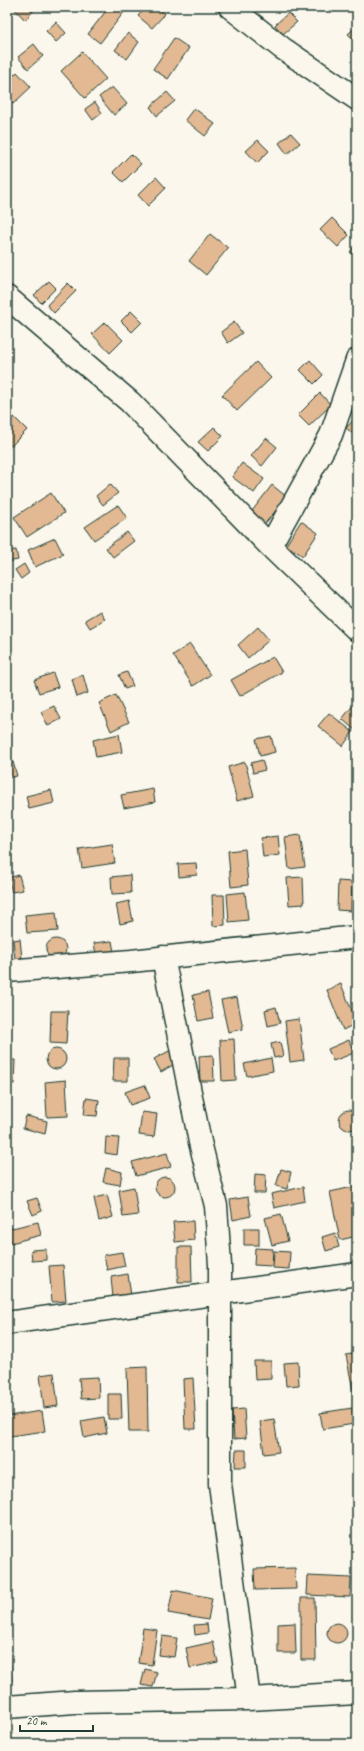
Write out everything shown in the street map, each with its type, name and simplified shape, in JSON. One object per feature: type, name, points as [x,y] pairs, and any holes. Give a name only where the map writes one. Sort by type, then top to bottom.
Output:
[{"type":"street","points":[[230,7],[282,48],[357,99]]},
{"type":"street","points":[[7,297],[130,402],[270,546],[354,622]]},
{"type":"street","points":[[270,546],[331,435],[357,360]]},
{"type":"street","points":[[7,971],[357,937]]},
{"type":"street","points":[[163,957],[200,1142],[216,1206],[220,1265],[220,1484],[249,1699]]},
{"type":"street","points":[[7,1323],[357,1274]]},
{"type":"street","points":[[7,1707],[76,1702],[249,1699],[357,1693]]},
{"type":"building","points":[[13,7],[37,7],[25,20]]},
{"type":"building","points":[[109,7],[128,7],[100,43],[88,34]]},
{"type":"building","points":[[146,7],[157,7],[165,14],[152,28],[138,16]]},
{"type":"building","points":[[288,13],[297,22],[283,34],[275,25]]},
{"type":"building","points":[[56,22],[66,33],[56,42],[46,31]]},
{"type":"building","points":[[357,26],[357,43],[348,34]]},
{"type":"building","points":[[128,33],[139,42],[127,59],[115,50]]},
{"type":"building","points":[[174,38],[189,48],[168,79],[153,69]]},
{"type":"building","points":[[34,44],[43,56],[28,69],[18,57]]},
{"type":"building","points":[[82,52],[106,79],[85,98],[61,71]]},
{"type":"building","points":[[17,72],[31,87],[13,104],[7,98],[7,82]]},
{"type":"building","points":[[112,87],[127,104],[114,115],[99,97]]},
{"type":"building","points":[[167,92],[175,101],[157,116],[150,107]]},
{"type":"building","points":[[95,102],[102,113],[93,120],[85,109]]},
{"type":"building","points":[[194,108],[215,124],[205,136],[185,120]]},
{"type":"building","points":[[291,133],[300,143],[287,154],[279,143]]},
{"type":"building","points":[[258,140],[269,151],[257,163],[246,151]]},
{"type":"building","points":[[131,154],[141,164],[123,182],[113,172]]},
{"type":"building","points":[[156,177],[166,188],[148,206],[138,195]]},
{"type":"building","points":[[332,218],[349,235],[338,247],[320,230]]},
{"type":"building","points":[[210,234],[228,248],[206,275],[189,261]]},
{"type":"building","points":[[357,243],[357,258],[350,252]]},
{"type":"building","points":[[49,281],[56,288],[41,303],[34,295]]},
{"type":"building","points":[[68,283],[76,291],[54,313],[47,305]]},
{"type":"building","points":[[131,311],[142,322],[132,332],[121,321]]},
{"type":"building","points":[[105,322],[123,340],[110,353],[92,334]]},
{"type":"building","points":[[234,322],[242,333],[228,343],[221,332]]},
{"type":"building","points":[[310,360],[323,375],[314,384],[300,370]]},
{"type":"building","points":[[256,362],[271,378],[237,411],[222,395]]},
{"type":"building","points":[[320,393],[331,405],[309,426],[298,415]]},
{"type":"building","points":[[13,416],[27,430],[7,450],[7,422]]},
{"type":"building","points":[[357,416],[357,437],[346,428]]},
{"type":"building","points":[[214,427],[223,436],[208,451],[198,442]]},
{"type":"building","points":[[266,438],[277,447],[262,466],[251,456]]},
{"type":"building","points":[[242,463],[264,479],[254,493],[232,477]]},
{"type":"building","points":[[110,484],[118,493],[103,505],[96,496]]},
{"type":"building","points":[[272,485],[287,497],[263,526],[249,515]]},
{"type":"building","points":[[51,493],[64,513],[27,537],[14,517]]},
{"type":"building","points":[[118,505],[127,518],[94,540],[85,527]]},
{"type":"building","points":[[301,521],[318,533],[303,556],[286,545]]},
{"type":"building","points":[[127,532],[134,541],[113,557],[106,548]]},
{"type":"building","points":[[55,538],[63,554],[35,567],[28,550]]},
{"type":"building","points":[[16,550],[18,560],[7,562],[7,551]]},
{"type":"building","points":[[24,564],[29,573],[21,579],[15,570]]},
{"type":"building","points":[[100,611],[105,619],[90,628],[85,620]]},
{"type":"building","points":[[258,627],[269,640],[248,658],[238,645]]},
{"type":"building","points":[[190,644],[210,675],[193,686],[173,655]]},
{"type":"building","points":[[273,657],[282,672],[240,696],[231,680]]},
{"type":"building","points":[[127,672],[133,686],[125,689],[119,675]]},
{"type":"building","points":[[53,673],[58,687],[39,693],[34,680]]},
{"type":"building","points":[[83,675],[88,693],[77,697],[72,679]]},
{"type":"building","points":[[116,695],[129,722],[111,731],[99,703]]},
{"type":"building","points":[[355,703],[357,705],[357,732],[342,719]]},
{"type":"building","points":[[54,706],[61,719],[48,726],[41,712]]},
{"type":"building","points":[[329,713],[353,732],[343,746],[318,726]]},
{"type":"building","points":[[119,734],[122,752],[96,757],[93,740]]},
{"type":"building","points":[[271,736],[275,752],[260,756],[256,739]]},
{"type":"building","points":[[262,760],[265,770],[253,773],[251,763]]},
{"type":"building","points":[[13,762],[17,776],[7,778],[7,764]]},
{"type":"building","points":[[245,762],[254,796],[237,801],[228,767]]},
{"type":"building","points":[[153,789],[155,802],[124,808],[121,795]]},
{"type":"building","points":[[51,790],[54,803],[29,809],[26,796]]},
{"type":"building","points":[[300,835],[305,867],[289,869],[285,837]]},
{"type":"building","points":[[278,836],[280,855],[263,857],[261,838]]},
{"type":"building","points":[[112,844],[115,863],[82,868],[79,849]]},
{"type":"building","points":[[245,849],[248,885],[231,887],[228,851]]},
{"type":"building","points":[[196,863],[197,875],[179,877],[178,864]]},
{"type":"building","points":[[19,875],[23,890],[12,892],[8,878]]},
{"type":"building","points":[[130,875],[131,893],[112,894],[111,877]]},
{"type":"building","points":[[303,877],[304,904],[289,905],[287,878]]},
{"type":"building","points":[[338,881],[352,882],[351,911],[337,910]]},
{"type":"building","points":[[245,892],[248,920],[229,922],[227,894]]},
{"type":"building","points":[[212,895],[224,895],[225,925],[213,926]]},
{"type":"building","points":[[129,901],[133,921],[120,924],[116,904]]},
{"type":"building","points":[[56,912],[58,931],[27,933],[25,915]]},
{"type":"building","points":[[9,939],[10,964],[7,964],[7,940]]},
{"type":"building","points":[[20,939],[22,958],[15,959],[13,940]]},
{"type":"building","points":[[56,939],[63,942],[66,949],[63,956],[56,959],[49,956],[46,949],[49,942]]},
{"type":"building","points":[[112,941],[114,952],[96,955],[94,943]]},
{"type":"building","points":[[341,984],[357,1023],[343,1030],[327,990]]},
{"type":"building","points":[[208,992],[213,1018],[198,1021],[193,995]]},
{"type":"building","points":[[237,997],[243,1029],[228,1032],[221,1000]]},
{"type":"building","points":[[276,1007],[280,1023],[268,1026],[265,1010]]},
{"type":"building","points":[[51,1011],[68,1011],[66,1044],[50,1043]]},
{"type":"building","points":[[299,1019],[304,1060],[290,1062],[285,1021]]},
{"type":"building","points":[[234,1039],[236,1080],[222,1081],[220,1040]]},
{"type":"building","points":[[349,1040],[354,1053],[333,1061],[328,1049]]},
{"type":"building","points":[[280,1042],[283,1056],[274,1058],[271,1044]]},
{"type":"building","points":[[56,1049],[63,1052],[66,1059],[63,1066],[56,1069],[49,1066],[46,1059],[49,1052]]},
{"type":"building","points":[[171,1050],[178,1062],[161,1072],[154,1059]]},
{"type":"building","points":[[213,1055],[214,1081],[200,1081],[199,1056]]},
{"type":"building","points":[[114,1058],[128,1058],[128,1081],[113,1081]]},
{"type":"building","points":[[271,1058],[273,1071],[247,1076],[244,1064]]},
{"type":"building","points":[[7,1060],[15,1060],[14,1084],[7,1084]]},
{"type":"building","points":[[66,1080],[68,1116],[47,1117],[45,1082]]},
{"type":"building","points":[[145,1085],[150,1098],[130,1105],[125,1092]]},
{"type":"building","points":[[86,1098],[99,1100],[97,1116],[84,1115]]},
{"type":"building","points":[[349,1110],[356,1113],[359,1120],[356,1127],[349,1130],[342,1127],[339,1120],[342,1113]]},
{"type":"building","points":[[142,1112],[157,1114],[154,1137],[139,1135]]},
{"type":"building","points":[[26,1116],[47,1121],[45,1134],[23,1128]]},
{"type":"building","points":[[106,1137],[119,1138],[117,1155],[105,1153]]},
{"type":"building","points":[[167,1153],[171,1167],[136,1176],[132,1162]]},
{"type":"building","points":[[106,1168],[122,1172],[120,1185],[103,1182]]},
{"type":"building","points":[[281,1169],[291,1172],[287,1189],[276,1186]]},
{"type":"building","points":[[255,1174],[266,1175],[265,1193],[254,1193]]},
{"type":"building","points":[[165,1177],[172,1180],[175,1187],[172,1194],[165,1197],[158,1194],[155,1187],[158,1180]]},
{"type":"building","points":[[357,1186],[357,1204],[353,1205],[357,1236],[340,1240],[330,1192]]},
{"type":"building","points":[[134,1187],[138,1215],[123,1217],[119,1190]]},
{"type":"building","points":[[303,1187],[305,1201],[274,1208],[271,1194]]},
{"type":"building","points":[[107,1195],[113,1217],[99,1221],[94,1198]]},
{"type":"building","points":[[248,1197],[251,1216],[233,1220],[230,1200]]},
{"type":"building","points":[[37,1198],[42,1211],[33,1215],[27,1201]]},
{"type":"building","points":[[281,1214],[288,1241],[272,1245],[265,1218]]},
{"type":"building","points":[[193,1221],[194,1240],[175,1242],[173,1222]]},
{"type":"building","points":[[38,1222],[41,1235],[11,1243],[8,1229]]},
{"type":"building","points":[[244,1228],[259,1228],[259,1245],[244,1245]]},
{"type":"building","points":[[335,1233],[339,1247],[326,1251],[322,1237]]},
{"type":"building","points":[[178,1247],[191,1247],[192,1282],[178,1282]]},
{"type":"building","points":[[255,1248],[273,1249],[272,1266],[254,1265]]},
{"type":"building","points":[[46,1249],[46,1260],[32,1261],[31,1250]]},
{"type":"building","points":[[274,1251],[290,1252],[289,1269],[273,1268]]},
{"type":"building","points":[[122,1252],[125,1266],[107,1270],[104,1255]]},
{"type":"building","points":[[63,1265],[66,1301],[52,1302],[49,1266]]},
{"type":"building","points":[[128,1274],[131,1296],[113,1298],[111,1277]]},
{"type":"building","points":[[357,1353],[357,1400],[355,1400],[346,1355]]},
{"type":"building","points":[[254,1361],[271,1361],[271,1379],[255,1380]]},
{"type":"building","points":[[298,1362],[299,1385],[286,1386],[284,1363]]},
{"type":"building","points":[[147,1367],[148,1432],[129,1432],[127,1368]]},
{"type":"building","points":[[54,1373],[58,1406],[44,1408],[40,1375]]},
{"type":"building","points":[[98,1377],[99,1398],[81,1399],[79,1378]]},
{"type":"building","points":[[193,1378],[196,1429],[185,1429],[183,1379]]},
{"type":"building","points":[[108,1394],[121,1394],[122,1419],[108,1419]]},
{"type":"building","points":[[352,1408],[354,1424],[323,1429],[320,1413]]},
{"type":"building","points":[[244,1409],[246,1438],[234,1439],[232,1410]]},
{"type":"building","points":[[42,1411],[45,1431],[10,1436],[8,1416]]},
{"type":"building","points":[[104,1417],[107,1433],[84,1438],[81,1421]]},
{"type":"building","points":[[274,1419],[279,1452],[264,1454],[260,1421]]},
{"type":"building","points":[[236,1450],[246,1450],[246,1467],[235,1467]]},
{"type":"building","points":[[295,1568],[296,1589],[255,1590],[254,1569]]},
{"type":"building","points":[[308,1576],[351,1578],[350,1597],[307,1595]]},
{"type":"building","points":[[356,1576],[357,1576],[357,1621]]},
{"type":"building","points":[[173,1590],[212,1598],[208,1620],[168,1613]]},
{"type":"building","points":[[301,1598],[315,1598],[316,1660],[301,1660]]},
{"type":"building","points":[[295,1623],[296,1653],[278,1653],[278,1624]]},
{"type":"building","points":[[337,1623],[344,1626],[347,1633],[344,1640],[337,1643],[330,1640],[327,1633],[330,1626]]},
{"type":"building","points":[[7,1624],[12,1681],[7,1682]]},
{"type":"building","points":[[207,1624],[208,1633],[195,1635],[194,1625]]},
{"type":"building","points":[[143,1628],[157,1630],[152,1665],[138,1663]]},
{"type":"building","points":[[162,1636],[177,1638],[174,1657],[159,1655]]},
{"type":"building","points":[[213,1642],[218,1662],[190,1668],[186,1648]]},
{"type":"building","points":[[355,1663],[357,1663],[357,1685],[353,1685]]},
{"type":"building","points":[[145,1669],[157,1672],[153,1687],[141,1685]]}]
